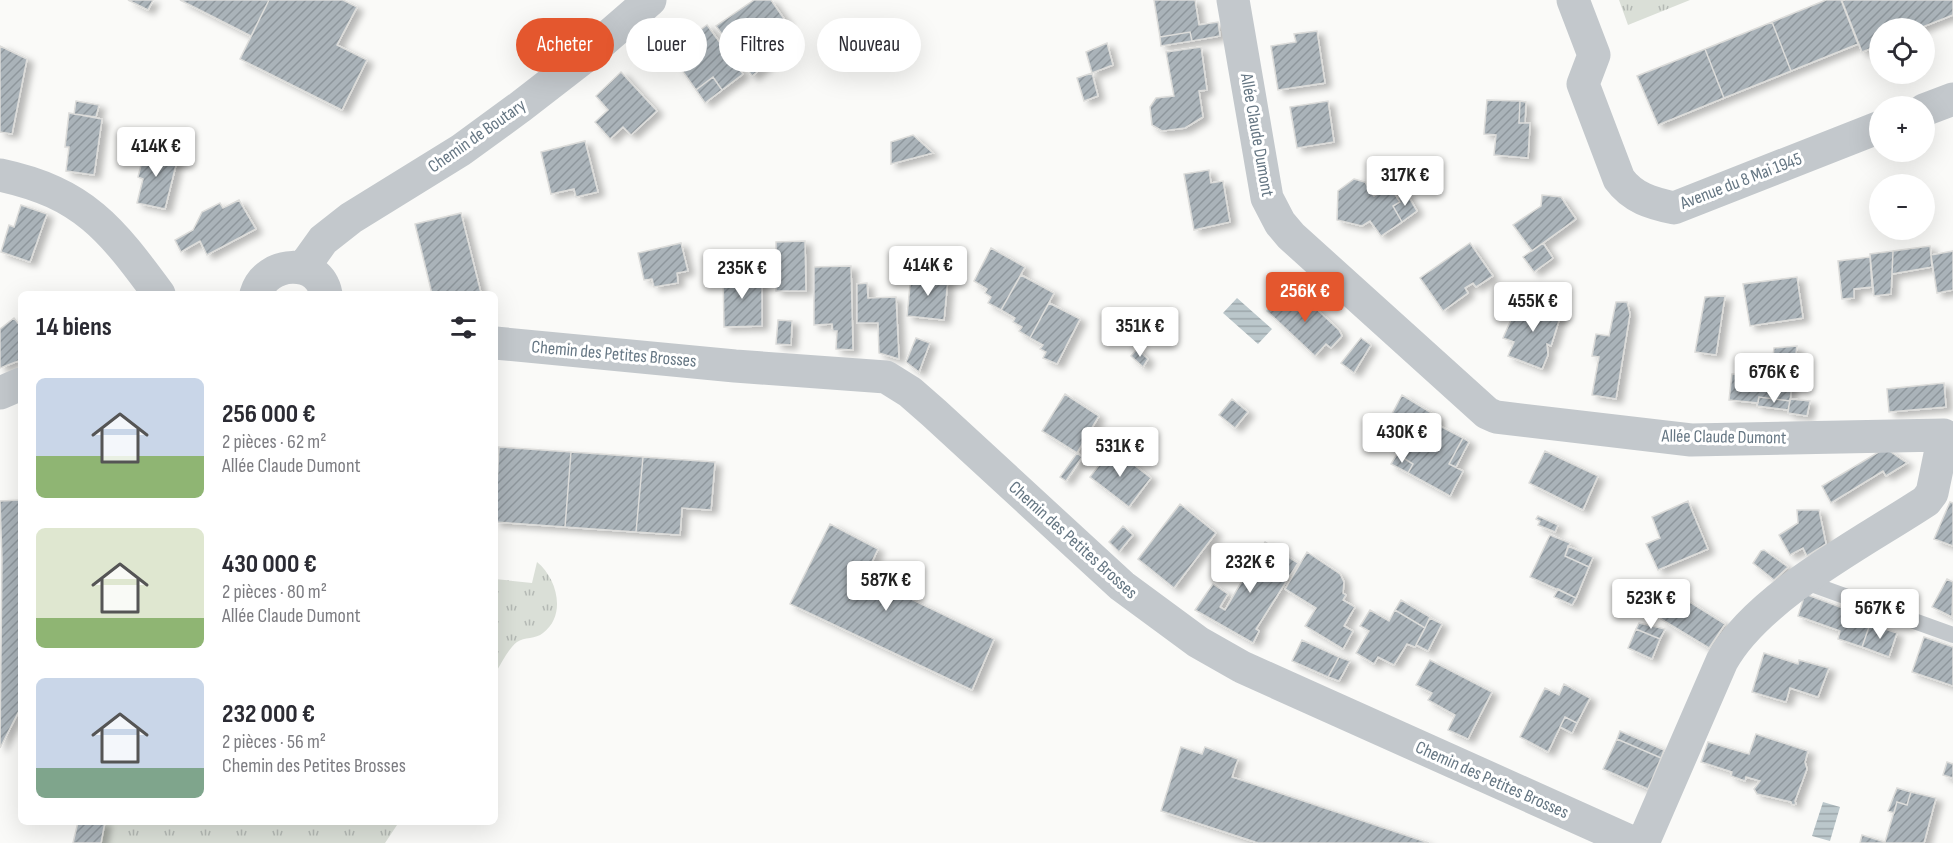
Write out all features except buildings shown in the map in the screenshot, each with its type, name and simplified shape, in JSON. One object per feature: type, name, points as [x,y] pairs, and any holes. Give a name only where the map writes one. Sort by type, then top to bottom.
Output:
[{"type":"street","name":"Chemin de Boutary","points":[[303,268],[323,240],[351,218],[461,150],[582,59],[650,0]]},
{"type":"street","name":"Allée Claude Dumont","points":[[1233,0],[1267,198],[1280,223],[1291,236],[1487,413],[1496,417],[1674,439],[1948,433],[1932,493],[1926,501],[1803,581],[1756,616],[1730,648],[1643,843]]},
{"type":"street","name":"Avenue du 8 Mai 1945","points":[[1573,0],[1594,55],[1583,84],[1619,179],[1628,191],[1652,204],[1674,208],[1869,132]]},
{"type":"street","points":[[1935,106],[1953,99]]},
{"type":"street","points":[[0,175],[39,185],[101,222],[120,241],[157,291]]},
{"type":"street","points":[[258,291],[264,279],[275,269],[303,268],[320,281],[325,291]]},
{"type":"street","name":"Chemin des Petites Brosses","points":[[498,343],[735,366],[886,377],[910,392],[934,413],[1122,586],[1198,642],[1242,667],[1634,843]]},
{"type":"street","points":[[0,393],[18,385]]},
{"type":"lane","points":[[1803,581],[1953,635]]},
{"type":"green space","points":[[1619,0],[1690,0],[1628,25]]},
{"type":"green space","points":[[537,562],[550,577],[554,587],[557,607],[555,617],[543,633],[520,640],[514,645],[498,669],[498,579],[532,583]]},
{"type":"green space","points":[[104,825],[397,825],[385,843],[101,843]]},
{"type":"shaded area","points":[[1237,298],[1272,329],[1258,344],[1223,313]]},
{"type":"shaded area","points":[[1823,802],[1840,807],[1830,841],[1812,836]]}]
